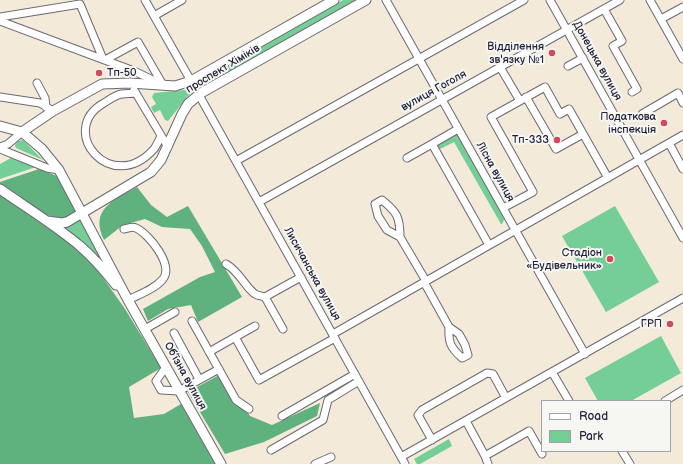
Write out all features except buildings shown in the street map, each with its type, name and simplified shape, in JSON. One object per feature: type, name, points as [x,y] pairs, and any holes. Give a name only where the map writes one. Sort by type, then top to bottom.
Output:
[{"type":"main road","name":"проспект Хіміків","points":[[22,132],[50,109],[102,84],[130,82],[175,86],[191,81],[334,0]]},
{"type":"main road","name":"проспект Хіміків","points":[[47,221],[62,223],[152,172],[168,147],[182,114],[188,104],[199,95],[366,0]]},
{"type":"main road","points":[[0,126],[22,132],[42,149],[59,170],[128,300]]},
{"type":"main road","points":[[0,190],[47,221],[81,247],[128,300]]},
{"type":"main road","name":"Об’їзна вулиця","points":[[128,300],[221,464]]},
{"type":"street","points":[[145,0],[191,81]]},
{"type":"street","points":[[154,16],[182,0]]},
{"type":"street","name":"Лісна вулиця","points":[[386,0],[585,354]]},
{"type":"street","points":[[236,161],[524,0]]},
{"type":"street","name":"Донецька вулиця","points":[[550,0],[683,238]]},
{"type":"street","name":"вулиця Гоголя","points":[[259,202],[620,0]]},
{"type":"street","points":[[650,0],[683,59]]},
{"type":"street","points":[[0,17],[80,4],[104,60]]},
{"type":"street","points":[[661,19],[683,7]]},
{"type":"street","points":[[604,9],[622,41],[613,46],[637,89],[632,92]]},
{"type":"street","points":[[0,21],[134,71],[163,85]]},
{"type":"street","points":[[104,60],[138,42],[163,85]]},
{"type":"street","points":[[568,66],[583,58]]},
{"type":"street","points":[[500,67],[556,149],[583,134]]},
{"type":"street","points":[[130,82],[168,147]]},
{"type":"street","points":[[37,83],[50,109]]},
{"type":"street","points":[[503,208],[533,192],[491,117],[545,87],[560,114],[569,109],[608,178]]},
{"type":"street","points":[[136,93],[117,95],[96,107],[86,124],[86,136],[91,150],[104,162],[117,167],[129,165],[141,159],[154,149],[161,136]]},
{"type":"street","points":[[642,114],[678,94],[683,103]]},
{"type":"street","name":"Лисичанська вулиця","points":[[199,95],[405,464]]},
{"type":"street","points":[[0,97],[40,103],[50,109]]},
{"type":"street","points":[[407,158],[458,129]]},
{"type":"street","points":[[0,148],[8,144],[22,132]]},
{"type":"street","points":[[235,337],[259,380],[515,230],[683,136]]},
{"type":"street","points":[[669,143],[683,168]]},
{"type":"street","points":[[432,144],[489,245]]},
{"type":"street","points":[[0,148],[47,168],[59,170]]},
{"type":"street","points":[[400,237],[387,230],[378,216],[375,204],[382,200],[392,208],[400,222],[400,237],[449,327],[459,334],[465,345],[468,355],[461,361],[448,340],[449,327]]},
{"type":"street","points":[[124,229],[135,227],[140,230],[153,243],[163,257],[167,269],[164,278],[156,286],[128,300]]},
{"type":"street","points":[[226,264],[237,272],[255,294],[265,297],[283,329]]},
{"type":"street","points":[[265,297],[301,277]]},
{"type":"street","points":[[402,457],[683,298]]},
{"type":"street","points":[[145,329],[175,312]]},
{"type":"street","points":[[192,321],[236,400],[249,409]]},
{"type":"street","points":[[209,352],[255,326]]},
{"type":"street","points":[[174,333],[200,379]]},
{"type":"street","points":[[166,367],[156,381],[161,390],[179,391],[219,368]]},
{"type":"street","points":[[552,372],[568,400]]},
{"type":"street","points":[[432,440],[418,415],[422,410],[479,375],[487,373],[493,374],[506,398]]},
{"type":"street","points":[[282,416],[357,377]]},
{"type":"street","points":[[271,450],[323,420],[328,400],[357,377]]},
{"type":"street","points":[[666,400],[683,390]]},
{"type":"street","points":[[466,420],[488,464]]},
{"type":"street","points":[[485,456],[529,432],[542,454]]},
{"type":"street","points":[[623,452],[630,464]]},
{"type":"street","points":[[315,464],[331,456]]},
{"type":"green space","points":[[343,0],[357,0],[188,96],[168,121],[165,120],[160,110],[154,113],[151,107],[156,104],[152,97],[154,93],[184,90]]},
{"type":"green space","points":[[456,134],[458,135],[503,215],[504,220],[502,224],[454,142],[438,150],[438,145]]},
{"type":"green space","points":[[23,140],[43,160],[16,148],[15,145],[18,141]]},
{"type":"green space","points":[[11,158],[36,167],[0,179],[0,164]]},
{"type":"green space","points":[[39,169],[57,176],[77,212],[64,218],[52,217],[21,199],[0,184],[0,182]]},
{"type":"green space","points":[[137,187],[151,205],[167,217],[188,206],[242,297],[198,322],[191,305],[168,309],[148,321],[143,309],[200,277],[215,272],[202,246],[190,229],[162,227],[145,219],[123,225],[104,240],[100,229],[102,213],[112,201]]},
{"type":"green space","points":[[0,195],[59,236],[83,254],[94,265],[125,309],[161,368],[129,387],[134,418],[164,414],[181,404],[215,464],[0,464]]},
{"type":"green space","name":"Стадіон «Будівельник»","points":[[615,206],[659,282],[606,312],[562,236]]},
{"type":"green space","points":[[81,219],[107,265],[82,241],[63,226]]},
{"type":"green space","points":[[661,336],[681,373],[633,400],[597,400],[585,378]]},
{"type":"green space","points":[[221,374],[250,416],[272,425],[320,403],[317,416],[264,442],[225,454],[188,392]]},
{"type":"green space","points":[[449,439],[452,446],[420,464],[417,464],[414,459]]},
{"type":"place","name":"Відділення зв'язку №1","points":[[552,53]]},
{"type":"place","name":"Тп-50","points":[[99,73]]},
{"type":"place","name":"Податкова інспекція","points":[[664,123]]},
{"type":"place","name":"Тп-333","points":[[557,140]]},
{"type":"place","name":"Стадіон «Будівельник»","points":[[610,259]]},
{"type":"place","name":"ГРП","points":[[670,324]]}]
